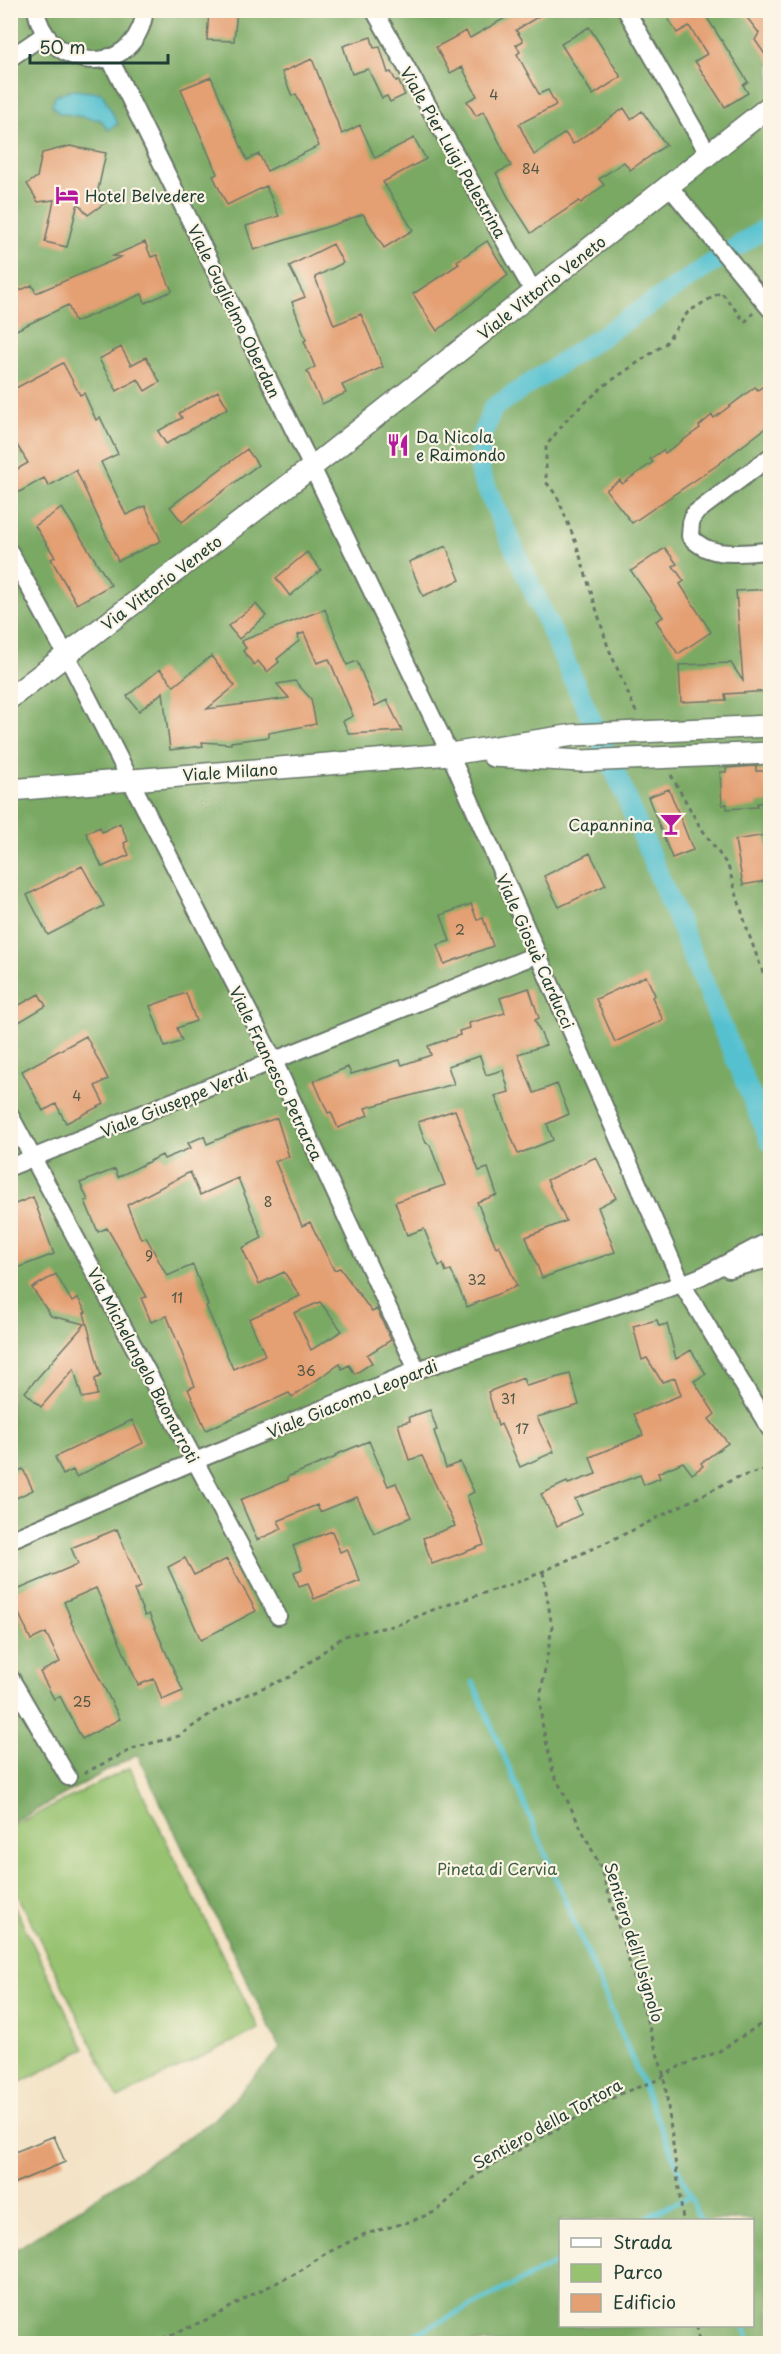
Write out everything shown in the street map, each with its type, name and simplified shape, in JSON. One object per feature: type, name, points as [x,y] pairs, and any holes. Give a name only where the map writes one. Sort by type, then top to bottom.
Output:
[{"type":"street","points":[[36,10],[44,35],[63,53],[83,60],[109,57],[127,47],[140,30],[145,10]]},
{"type":"street","name":"Viale Pier Luigi Palestrina","points":[[374,10],[534,293]]},
{"type":"street","points":[[626,10],[709,155]]},
{"type":"street","points":[[10,58],[44,35]]},
{"type":"street","name":"Viale Guglielmo Oberdan","points":[[109,57],[312,467]]},
{"type":"street","name":"Viale Vittorio Veneto","points":[[312,467],[771,106]]},
{"type":"street","points":[[669,186],[768,306]]},
{"type":"street","points":[[771,457],[694,514],[690,536],[706,549],[719,552],[771,550]]},
{"type":"street","name":"Via Vittorio Veneto","points":[[10,698],[312,467]]},
{"type":"street","name":"Viale Giosuè Carducci","points":[[312,467],[450,753],[682,1284],[771,1429]]},
{"type":"street","name":"Viale Francesco Petrarca","points":[[10,552],[130,779],[274,1061],[417,1370]]},
{"type":"street","name":"Viale Milano","points":[[10,790],[450,753],[574,735],[771,726]]},
{"type":"street","name":"Viale Milano","points":[[450,753],[581,761],[771,753]]},
{"type":"street","name":"Viale Giuseppe Verdi","points":[[10,1167],[538,954]]},
{"type":"street","name":"Via Michelangelo Buonarroti","points":[[10,1115],[278,1616]]},
{"type":"street","name":"Viale Giacomo Leopardi","points":[[10,1540],[417,1370],[682,1284],[771,1240]]},
{"type":"street","name":"Viale Giacomo Leopardi","points":[[702,1276],[771,1259]]},
{"type":"street","points":[[10,1677],[68,1777]]},
{"type":"path","points":[[647,732],[629,698],[608,647],[576,543],[556,496],[546,482],[546,446],[568,418],[606,385],[664,344],[688,312],[721,292],[745,322],[768,306]]},
{"type":"path","points":[[661,758],[688,807],[728,866],[748,932],[771,992]]},
{"type":"path","points":[[68,1777],[92,1771],[137,1747],[179,1736],[213,1712],[250,1693],[290,1677],[344,1636],[397,1625],[435,1609],[543,1572],[736,1478],[771,1468]]},
{"type":"path","name":"Sentiero dell'Usignolo","points":[[543,1572],[552,1628],[540,1699],[542,1723],[553,1772],[600,1866],[664,2076],[683,2219]]},
{"type":"path","name":"Sentiero della Tortora","points":[[145,2343],[169,2336],[219,2314],[365,2234],[412,2221],[437,2211],[477,2175],[513,2153],[622,2093],[655,2082],[680,2066],[718,2052],[771,2018]]},
{"type":"path","points":[[697,2327],[699,2343]]},
{"type":"green space","name":"Pineta di Cervia","points":[[11,11],[770,11],[770,2343],[11,2343],[11,2253],[213,2121],[280,2049],[137,1754],[11,1824]]},
{"type":"green space","points":[[130,1768],[259,2029],[118,2098],[11,1881],[10,1827]]},
{"type":"green space","points":[[11,1900],[85,2049],[10,2087]]},
{"type":"water","points":[[73,90],[102,93],[118,124],[108,130],[101,120],[59,113],[52,105],[56,95]]},
{"type":"building","points":[[209,10],[237,10],[234,41],[207,40]]},
{"type":"building","points":[[519,10],[549,10],[516,30],[523,41],[516,45],[520,52],[517,54],[539,94],[548,90],[556,105],[519,124],[534,155],[565,133],[573,144],[624,108],[631,119],[642,111],[666,145],[630,170],[624,162],[599,179],[604,185],[581,203],[579,201],[531,233],[496,173],[511,166],[484,111],[476,116],[467,101],[477,96],[462,67],[450,73],[436,47],[466,31],[470,38]]},
{"type":"building","points":[[663,10],[714,10],[706,16],[748,82],[743,85],[748,93],[725,107],[695,61],[707,54],[689,26],[677,33]]},
{"type":"building","points":[[741,10],[771,10],[771,63],[755,40],[759,33]]},
{"type":"building","points":[[589,27],[621,77],[593,95],[561,44]]},
{"type":"building","points":[[371,37],[374,48],[380,47],[388,73],[391,72],[396,81],[398,80],[405,95],[390,102],[387,96],[382,98],[368,69],[352,74],[343,46]]},
{"type":"building","points":[[312,59],[342,134],[360,125],[375,158],[414,138],[426,159],[383,182],[413,230],[384,248],[363,214],[254,250],[246,226],[279,216],[266,186],[227,205],[213,176],[217,174],[181,89],[211,77],[247,160],[259,154],[267,171],[319,146],[296,94],[292,96],[282,72]]},
{"type":"building","name":"Hotel Belvedere","points":[[70,146],[106,153],[98,190],[106,202],[88,215],[78,203],[67,247],[45,242],[54,200],[38,202],[27,184],[37,177],[42,153]]},
{"type":"building","points":[[487,241],[508,275],[437,331],[413,294],[459,264],[457,261]]},
{"type":"building","points":[[145,242],[151,257],[157,255],[172,291],[145,303],[142,294],[75,322],[68,305],[10,333],[10,295],[32,285],[36,293],[121,257],[113,256]]},
{"type":"building","points":[[333,244],[343,263],[315,277],[334,325],[361,314],[383,367],[342,385],[346,393],[322,404],[307,371],[315,367],[292,302],[305,297],[289,266]]},
{"type":"building","points":[[121,347],[131,365],[146,357],[160,382],[145,391],[138,379],[117,391],[99,359]]},
{"type":"building","points":[[63,363],[80,395],[84,393],[96,420],[100,417],[118,454],[101,462],[126,515],[145,506],[161,541],[118,561],[76,470],[49,486],[44,478],[16,494],[10,485],[10,473],[28,463],[10,434],[10,391]]},
{"type":"building","points":[[771,380],[771,424],[716,466],[632,523],[606,490],[620,480],[622,484],[653,462],[650,459],[663,450],[665,453],[700,428],[699,426],[712,415],[714,418],[755,387],[758,390]]},
{"type":"building","points":[[218,391],[228,408],[166,444],[158,431],[182,418],[179,413]]},
{"type":"building","points":[[247,449],[258,465],[182,522],[170,507]]},
{"type":"building","points":[[62,508],[111,585],[77,604],[51,559],[55,557],[35,526]]},
{"type":"building","points":[[446,546],[460,580],[423,596],[409,562]]},
{"type":"building","points":[[665,548],[677,564],[673,566],[684,581],[680,584],[711,632],[678,654],[656,621],[663,617],[631,571]]},
{"type":"building","points":[[307,552],[321,570],[290,596],[276,578]]},
{"type":"building","points":[[771,589],[771,691],[725,694],[726,700],[681,702],[679,665],[731,663],[743,681],[736,591]]},
{"type":"building","points":[[256,604],[266,616],[239,639],[228,626]]},
{"type":"building","points":[[325,609],[347,665],[357,661],[375,706],[387,700],[402,731],[349,734],[343,721],[353,716],[329,659],[317,663],[304,633],[298,635],[299,641],[277,659],[279,662],[267,672],[258,661],[254,665],[243,651],[246,648],[241,641]]},
{"type":"building","points":[[211,656],[235,686],[207,709],[289,698],[277,684],[295,681],[311,699],[316,724],[269,733],[269,737],[231,742],[231,744],[202,742],[203,746],[170,750],[163,692],[139,711],[127,696],[160,669],[174,686]]},
{"type":"building","points":[[756,766],[756,771],[767,771],[768,802],[757,803],[757,807],[727,809],[727,804],[722,805],[720,772],[726,772],[726,768]]},
{"type":"building","name":"Capannina","points":[[669,789],[693,850],[672,858],[648,797]]},
{"type":"building","points":[[120,823],[128,841],[124,843],[129,855],[102,867],[86,833],[100,827],[102,832]]},
{"type":"building","points":[[765,835],[771,863],[771,880],[743,885],[735,840]]},
{"type":"building","points":[[590,853],[606,885],[559,907],[544,876]]},
{"type":"building","points":[[82,866],[104,906],[48,935],[27,895]]},
{"type":"building","points":[[471,904],[477,920],[483,918],[493,946],[444,964],[437,945],[450,941],[441,915]]},
{"type":"building","points":[[646,976],[655,995],[652,997],[663,1020],[615,1042],[596,999]]},
{"type":"building","points":[[529,988],[539,1018],[535,1020],[546,1045],[518,1054],[534,1093],[557,1084],[569,1114],[547,1124],[553,1140],[518,1154],[495,1096],[509,1092],[503,1070],[486,1075],[480,1056],[448,1066],[454,1084],[365,1108],[368,1115],[338,1128],[331,1112],[328,1113],[314,1081],[348,1067],[351,1074],[400,1060],[402,1065],[431,1055],[428,1046],[460,1035],[459,1031],[470,1028],[469,1023],[505,1013],[500,998]]},
{"type":"building","points":[[186,993],[196,1021],[177,1028],[182,1041],[165,1047],[150,1006]]},
{"type":"building","points":[[39,994],[46,1006],[19,1022],[12,1009]]},
{"type":"building","points":[[86,1036],[108,1079],[95,1086],[104,1104],[66,1123],[56,1104],[43,1111],[22,1071]]},
{"type":"building","points":[[455,1110],[479,1171],[488,1168],[497,1195],[477,1202],[496,1247],[499,1245],[517,1286],[467,1307],[451,1270],[446,1272],[443,1264],[439,1266],[424,1229],[407,1235],[395,1202],[445,1185],[430,1145],[426,1143],[418,1122]]},
{"type":"building","points":[[277,1118],[289,1157],[275,1161],[302,1226],[310,1222],[334,1270],[340,1268],[372,1312],[377,1309],[391,1340],[367,1355],[372,1363],[355,1374],[349,1365],[342,1369],[340,1364],[292,1397],[289,1393],[206,1430],[188,1389],[195,1386],[167,1316],[151,1322],[141,1298],[147,1297],[107,1228],[98,1232],[80,1183],[115,1169],[118,1177],[162,1155],[164,1159],[191,1148],[188,1143],[204,1136],[207,1144]],"holes":[[[190,1172],[200,1195],[238,1178],[262,1238],[242,1248],[259,1284],[284,1272],[300,1296],[249,1319],[265,1355],[233,1369],[206,1306],[208,1305],[193,1265],[167,1276],[146,1237],[141,1239],[127,1205]],[[320,1302],[342,1331],[311,1350],[294,1313]]]},
{"type":"building","points":[[596,1157],[616,1198],[598,1207],[615,1252],[542,1278],[526,1237],[566,1221],[547,1180]]},
{"type":"building","points":[[33,1197],[54,1254],[17,1268],[10,1250],[10,1206]]},
{"type":"building","points":[[56,1274],[72,1302],[78,1298],[86,1312],[84,1313],[101,1376],[95,1379],[97,1395],[82,1398],[74,1369],[41,1407],[25,1392],[85,1324],[51,1316],[32,1288]]},
{"type":"building","points":[[657,1320],[659,1326],[667,1324],[676,1359],[691,1350],[706,1374],[694,1381],[715,1414],[709,1419],[728,1443],[701,1463],[703,1466],[692,1474],[683,1462],[658,1473],[660,1478],[644,1485],[640,1475],[575,1499],[582,1514],[557,1526],[541,1494],[567,1482],[568,1484],[596,1474],[590,1457],[643,1435],[634,1414],[681,1395],[675,1378],[662,1382],[647,1358],[642,1360],[633,1326]]},
{"type":"building","points":[[570,1374],[579,1405],[537,1417],[554,1452],[520,1467],[501,1424],[498,1426],[488,1392],[523,1378],[526,1386]]},
{"type":"building","points":[[430,1410],[446,1468],[460,1462],[474,1492],[467,1496],[484,1545],[432,1564],[423,1538],[455,1526],[422,1456],[409,1460],[398,1424],[410,1421],[409,1417]]},
{"type":"building","points":[[132,1420],[143,1443],[76,1477],[73,1470],[63,1475],[55,1457]]},
{"type":"building","points":[[369,1441],[388,1486],[396,1483],[411,1517],[374,1533],[357,1497],[320,1512],[317,1505],[278,1521],[282,1529],[257,1540],[240,1500]]},
{"type":"building","points":[[23,1469],[33,1490],[10,1501],[10,1474]]},
{"type":"building","points":[[117,1529],[141,1587],[134,1590],[145,1616],[149,1614],[183,1691],[162,1700],[154,1679],[138,1685],[96,1588],[64,1602],[71,1622],[120,1719],[82,1739],[60,1696],[54,1699],[40,1672],[60,1662],[46,1633],[31,1640],[19,1614],[10,1618],[10,1593],[78,1564],[71,1548]]},
{"type":"building","points":[[332,1531],[340,1552],[347,1549],[360,1581],[314,1599],[308,1583],[299,1586],[294,1572],[302,1569],[293,1546]]},
{"type":"building","points":[[185,1558],[194,1575],[227,1559],[256,1611],[201,1640],[168,1567]]},
{"type":"building","points":[[54,2136],[65,2162],[10,2185],[10,2154]]},
{"type":"waterway","points":[[770,225],[493,408],[481,439],[480,473],[621,785],[770,1141]]},
{"type":"waterway","points":[[473,1682],[700,2219]]},
{"type":"waterway","points":[[643,2219],[690,2196]]},
{"type":"waterway","points":[[396,2344],[559,2262]]},
{"type":"waterway","points":[[744,2327],[752,2344]]},
{"type":"place","name":"Hotel Belvedere","points":[[67,195]]},
{"type":"place","name":"Da Nicola e Raimondo","points":[[398,445]]},
{"type":"place","name":"Capannina","points":[[671,824]]}]
